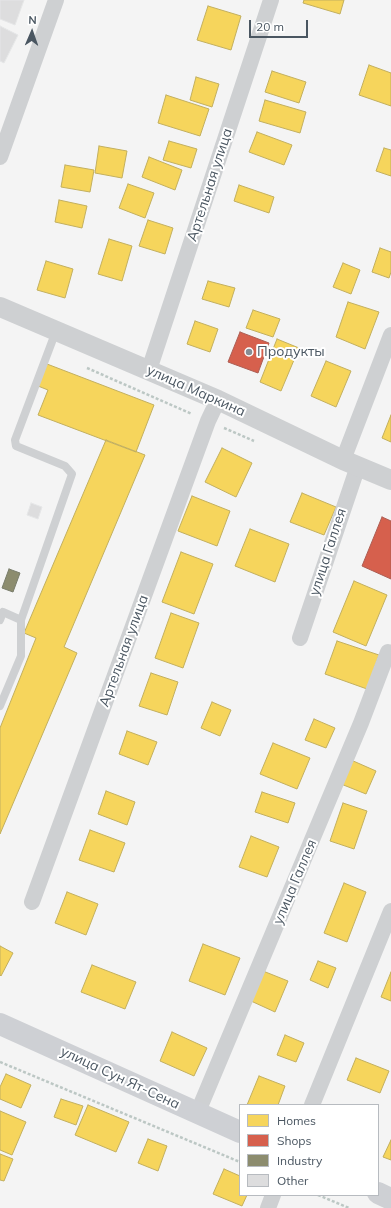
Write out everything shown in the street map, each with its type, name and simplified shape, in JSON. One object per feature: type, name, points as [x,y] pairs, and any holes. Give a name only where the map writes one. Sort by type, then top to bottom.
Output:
[{"type":"main road","name":"улица Сун Ят-Сена","points":[[1,1027],[239,1132]]},
{"type":"main road","points":[[379,1193],[391,1199]]},
{"type":"street","points":[[0,157],[56,0]]},
{"type":"street","name":"Артельная улица","points":[[149,370],[271,0]]},
{"type":"street","name":"улица Маркина","points":[[0,307],[218,400],[350,463],[391,480]]},
{"type":"street","name":"улица Галлея","points":[[300,638],[350,463],[391,335]]},
{"type":"street","name":"Артельная улица","points":[[32,902],[205,429],[218,400]]},
{"type":"street","name":"улица Галлея","points":[[197,1114],[358,731],[388,652],[391,653]]},
{"type":"street","points":[[312,1104],[391,911]]},
{"type":"street","points":[[268,1208],[273,1196]]},
{"type":"lane","points":[[0,706],[21,656],[21,620],[72,474],[65,466],[16,446],[15,440],[56,330]]},
{"type":"lane","points":[[1,614],[21,620]]},
{"type":"path","points":[[0,1062],[239,1162]]},
{"type":"path","points":[[320,1196],[349,1208]]},
{"type":"building: Homes","points":[[304,0],[344,0],[340,14],[303,3]]},
{"type":"building: Homes","points":[[208,6],[241,16],[231,50],[197,40]]},
{"type":"building: Homes","points":[[369,65],[391,73],[391,106],[359,95]]},
{"type":"building: Homes","points":[[272,71],[306,82],[299,103],[265,92]]},
{"type":"building: Homes","points":[[196,77],[219,84],[212,107],[190,100]]},
{"type":"building: Homes","points":[[166,95],[209,109],[200,136],[158,123]]},
{"type":"building: Homes","points":[[265,100],[306,112],[300,133],[259,121]]},
{"type":"building: Homes","points":[[257,132],[292,145],[284,165],[249,152]]},
{"type":"building: Homes","points":[[169,141],[197,149],[191,168],[163,160]]},
{"type":"building: Homes","points":[[99,146],[127,151],[122,178],[95,173]]},
{"type":"building: Homes","points":[[384,148],[391,150],[391,176],[376,171]]},
{"type":"building: Homes","points":[[149,157],[182,170],[175,190],[142,177]]},
{"type":"building: Homes","points":[[65,165],[94,170],[90,192],[61,187]]},
{"type":"building: Homes","points":[[128,184],[154,193],[145,218],[119,208]]},
{"type":"building: Homes","points":[[239,185],[274,197],[269,213],[234,201]]},
{"type":"building: Homes","points":[[59,200],[87,206],[82,228],[55,222]]},
{"type":"building: Homes","points":[[148,220],[173,228],[165,254],[139,246]]},
{"type":"building: Homes","points":[[109,239],[132,246],[122,281],[98,274]]},
{"type":"building: Homes","points":[[380,248],[391,252],[391,272],[389,278],[372,272]]},
{"type":"building: Homes","points":[[46,261],[73,269],[65,298],[37,290]]},
{"type":"building: Homes","points":[[343,263],[360,270],[351,294],[333,287]]},
{"type":"building: Homes","points":[[208,281],[235,288],[229,307],[202,299]]},
{"type":"building: Homes","points":[[348,302],[379,312],[365,349],[336,337]]},
{"type":"building: Homes","points":[[253,310],[280,319],[273,337],[246,328]]},
{"type":"building: Homes","points":[[195,321],[218,329],[210,352],[187,344]]},
{"type":"building: Homes","points":[[277,339],[299,348],[281,391],[260,382]]},
{"type":"building: Homes","points":[[326,361],[351,371],[336,407],[311,396]]},
{"type":"building: Homes","points":[[47,364],[154,405],[136,452],[38,415],[48,390],[38,386]]},
{"type":"building: Homes","points":[[391,415],[391,442],[382,438]]},
{"type":"building: Homes","points":[[106,440],[145,455],[64,647],[77,653],[0,834],[0,728],[36,638],[24,633]]},
{"type":"building: Homes","points":[[222,448],[252,463],[236,497],[205,482]]},
{"type":"building: Homes","points":[[302,493],[336,507],[324,535],[290,522]]},
{"type":"building: Homes","points":[[192,496],[230,511],[217,546],[178,531]]},
{"type":"building: Homes","points":[[250,529],[289,544],[275,582],[235,566]]},
{"type":"building: Homes","points":[[181,552],[213,564],[194,614],[162,602]]},
{"type":"building: Homes","points":[[354,581],[387,595],[366,646],[333,632]]},
{"type":"building: Homes","points":[[171,613],[199,623],[183,668],[155,658]]},
{"type":"building: Homes","points":[[337,641],[379,655],[367,689],[325,674]]},
{"type":"building: Homes","points":[[151,673],[178,682],[167,715],[139,706]]},
{"type":"building: Homes","points":[[212,702],[231,710],[220,736],[201,728]]},
{"type":"building: Homes","points":[[314,719],[335,728],[326,748],[305,740]]},
{"type":"building: Homes","points":[[127,731],[157,742],[148,765],[119,754]]},
{"type":"building: Homes","points":[[273,743],[310,758],[297,789],[260,774]]},
{"type":"building: Homes","points":[[351,760],[376,771],[366,794],[341,784]]},
{"type":"building: Homes","points":[[106,791],[135,802],[127,825],[98,814]]},
{"type":"building: Homes","points":[[262,792],[295,803],[288,823],[255,812]]},
{"type":"building: Homes","points":[[343,803],[367,811],[354,849],[330,841]]},
{"type":"building: Homes","points":[[90,830],[125,843],[114,872],[79,860]]},
{"type":"building: Homes","points":[[251,836],[279,847],[267,877],[239,867]]},
{"type":"building: Homes","points":[[344,883],[366,892],[347,942],[324,933]]},
{"type":"building: Homes","points":[[67,892],[98,904],[86,935],[55,923]]},
{"type":"building: Homes","points":[[203,944],[240,958],[225,995],[189,981]]},
{"type":"building: Homes","points":[[0,946],[13,953],[1,976],[0,975]]},
{"type":"building: Homes","points":[[318,961],[336,968],[328,988],[310,980]]},
{"type":"building: Homes","points":[[92,965],[136,982],[125,1009],[81,992]]},
{"type":"building: Homes","points":[[263,971],[288,981],[275,1012],[251,1001]]},
{"type":"building: Homes","points":[[391,972],[391,1001],[381,997]]},
{"type":"building: Homes","points":[[172,1032],[207,1048],[194,1076],[160,1061]]},
{"type":"building: Homes","points":[[285,1035],[304,1043],[296,1062],[277,1055]]},
{"type":"building: Homes","points":[[356,1058],[389,1071],[380,1093],[347,1080]]},
{"type":"building: Homes","points":[[6,1074],[31,1085],[21,1108],[0,1099],[0,1087]]},
{"type":"building: Homes","points":[[259,1076],[285,1086],[278,1104],[247,1104]]},
{"type":"building: Homes","points":[[61,1099],[83,1106],[76,1125],[54,1117]]},
{"type":"building: Homes","points":[[88,1105],[129,1122],[116,1152],[75,1135]]},
{"type":"building: Homes","points":[[0,1111],[26,1122],[12,1155],[0,1150]]},
{"type":"building: Homes","points":[[148,1139],[167,1146],[158,1171],[138,1163]]},
{"type":"building: Homes","points":[[391,1140],[391,1160],[383,1157]]},
{"type":"building: Homes","points":[[0,1154],[13,1159],[4,1181],[0,1180]]},
{"type":"building: Homes","points":[[224,1169],[239,1176],[239,1196],[247,1196],[242,1206],[213,1194]]},
{"type":"building: Shops","name":"Продукты","points":[[240,332],[269,343],[258,373],[228,362]]},
{"type":"building: Shops","points":[[382,517],[391,521],[391,579],[362,566]]},
{"type":"building: Industry","points":[[9,569],[20,573],[13,592],[2,588]]},
{"type":"building: Other","points":[[0,0],[24,0],[15,25],[0,19]]},
{"type":"building: Other","points":[[0,26],[18,35],[4,63],[0,61]]},
{"type":"building: Other","points":[[31,503],[42,507],[38,519],[27,515]]},
{"type":"place","name":"Продукты","points":[[249,352]]}]
